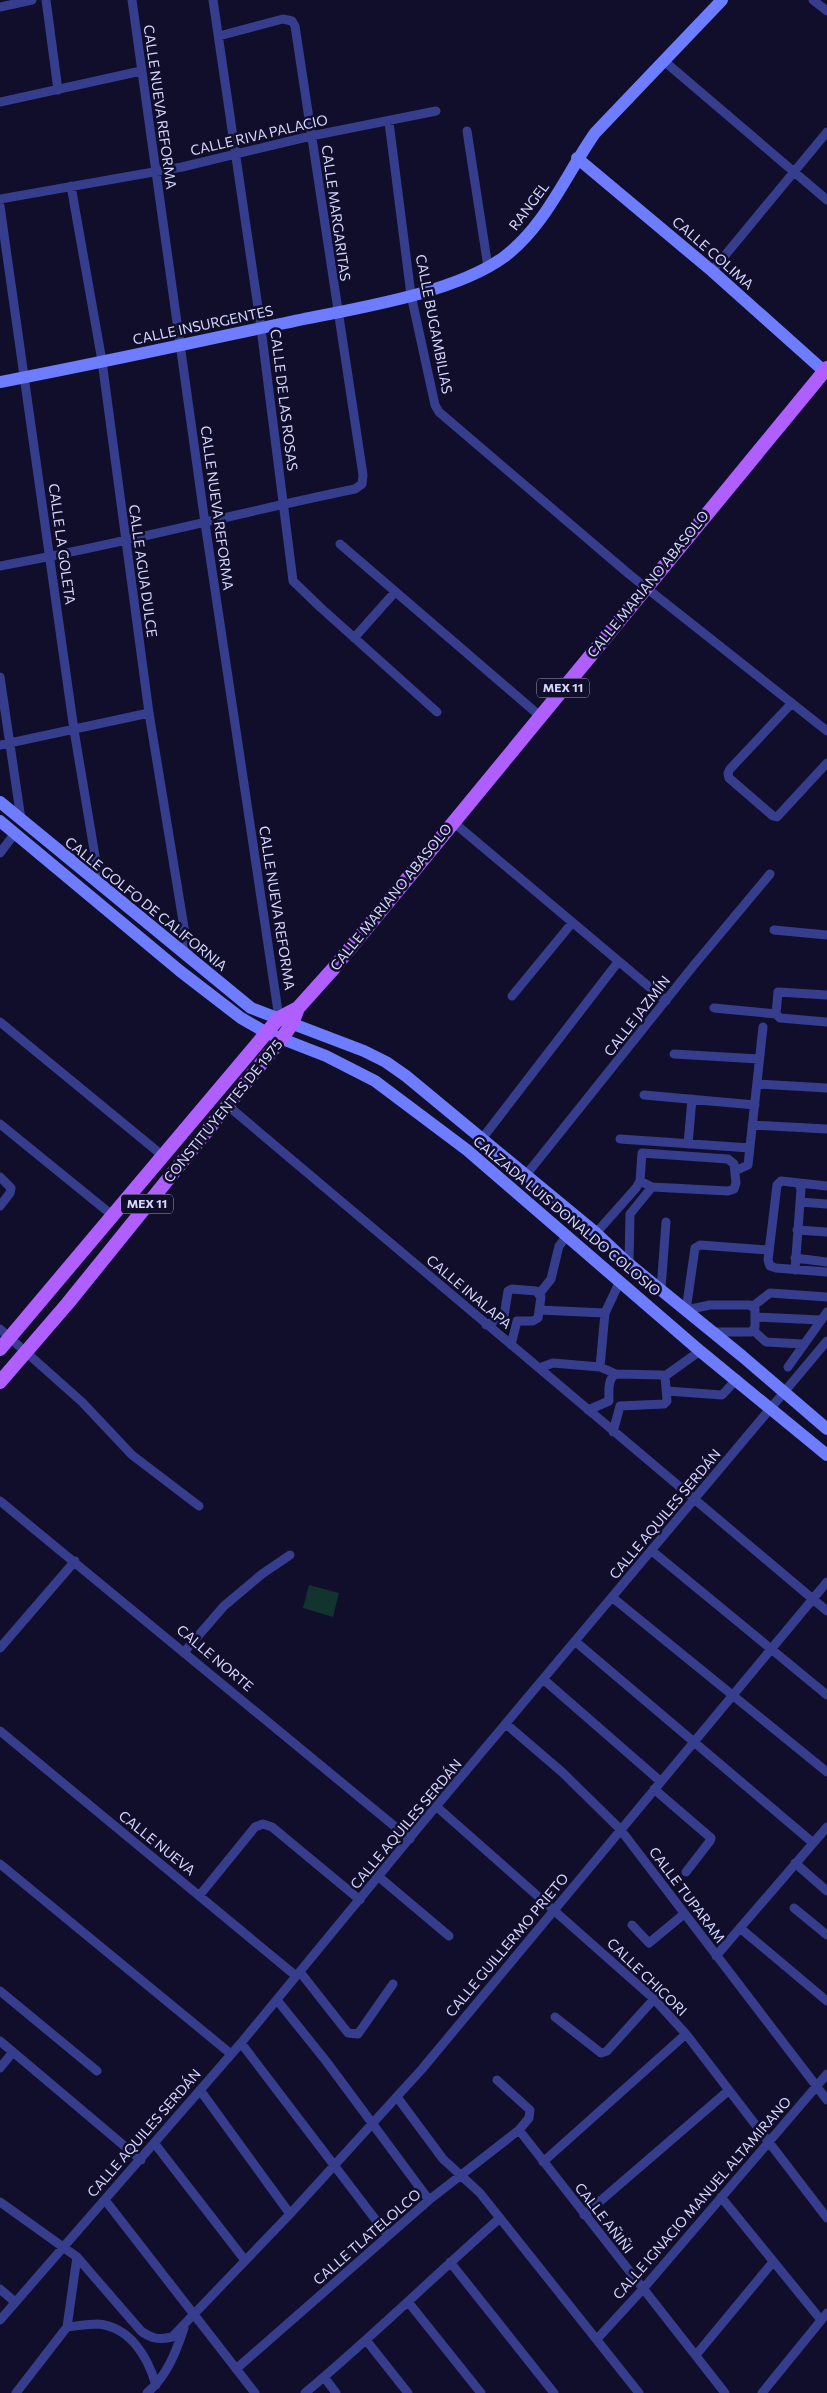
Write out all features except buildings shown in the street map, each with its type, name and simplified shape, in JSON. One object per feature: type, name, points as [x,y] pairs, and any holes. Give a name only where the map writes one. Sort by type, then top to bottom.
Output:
[{"type":"main road","name":"CALLE MARIANO ABASOLO","points":[[286,1021],[826,371]]},
{"type":"main road","name":"MEX 11","points":[[268,1033],[286,1021]]},
{"type":"main road","name":"CONSTITUYENTES DE 1975","points":[[0,1382],[68,1303],[282,1038],[286,1021]]},
{"type":"main road","name":"CONSTITUYENTES DE 1975","points":[[0,1349],[5,1333],[112,1215],[268,1033]]},
{"type":"street","points":[[0,7],[32,0]]},
{"type":"street","points":[[46,0],[58,90]]},
{"type":"street","name":"CALLE NUEVA REFORMA","points":[[132,0],[154,172],[181,344],[205,523],[286,1021]]},
{"type":"street","name":"CALLE DE LAS ROSAS","points":[[213,0],[261,328],[293,581],[437,712]]},
{"type":"street","name":"RANGEL","points":[[411,295],[457,282],[488,267],[516,246],[537,225],[559,192],[577,158],[605,122],[722,0]]},
{"type":"street","points":[[813,0],[827,12]]},
{"type":"street","name":"CALLE MARGARITAS","points":[[219,36],[283,19],[292,21],[295,26],[362,475],[362,484],[355,489],[284,503]]},
{"type":"street","points":[[664,61],[827,199]]},
{"type":"street","points":[[0,102],[141,71]]},
{"type":"street","name":"CALLE RIVA PALACIO","points":[[0,199],[235,156],[311,136],[389,122],[436,111]]},
{"type":"street","name":"CALLE BUGAMBILIAS","points":[[389,122],[411,295],[435,405],[439,412],[645,587],[827,731]]},
{"type":"street","points":[[467,131],[488,267]]},
{"type":"street","points":[[712,271],[827,132]]},
{"type":"street","name":"CALLE COLIMA","points":[[577,158],[712,271],[826,371]]},
{"type":"street","name":"CALLE AGUA DULCE","points":[[71,186],[102,361],[149,713],[189,959]]},
{"type":"street","name":"CALLE LA GOLETA","points":[[0,206],[74,730],[100,886]]},
{"type":"street","name":"CALLE INSURGENTES","points":[[0,382],[411,295]]},
{"type":"street","points":[[0,566],[125,541],[284,503]]},
{"type":"street","points":[[340,544],[540,716]]},
{"type":"street","points":[[354,638],[396,592]]},
{"type":"street","points":[[0,677],[4,744],[21,819],[15,833],[0,853]]},
{"type":"street","points":[[792,702],[730,769],[728,773],[729,778],[774,816],[777,816],[827,763]]},
{"type":"street","points":[[4,744],[149,713]]},
{"type":"street","name":"CALLE GOLFO DE CALIFORNIA","points":[[0,802],[251,1008],[286,1021]]},
{"type":"street","name":"CALLE GOLFO DE CALIFORNIA","points":[[0,821],[180,971],[241,1018],[268,1033]]},
{"type":"street","points":[[453,822],[666,1001]]},
{"type":"street","name":"CALLE JAZMÍN","points":[[526,1175],[770,874]]},
{"type":"street","points":[[95,900],[100,886]]},
{"type":"street","points":[[512,996],[572,923]]},
{"type":"street","points":[[774,930],[827,935]]},
{"type":"street","points":[[180,971],[189,959]]},
{"type":"street","points":[[467,1150],[481,1140],[618,962]]},
{"type":"street","points":[[776,1014],[778,992],[827,995]]},
{"type":"street","points":[[714,1008],[776,1014],[780,1018],[827,1022]]},
{"type":"street","name":"CALZADA LUIS DONALDO COLOSIO","points":[[286,1021],[364,1050],[406,1076],[827,1429]]},
{"type":"street","points":[[0,1022],[163,1156]]},
{"type":"street","points":[[735,1171],[748,1165],[763,1027]]},
{"type":"street","name":"CALZADA LUIS DONALDO COLOSIO","points":[[268,1033],[326,1056],[375,1081],[467,1150],[700,1351],[827,1454]]},
{"type":"street","points":[[674,1054],[759,1059]]},
{"type":"street","points":[[757,1084],[827,1088]]},
{"type":"street","points":[[644,1095],[755,1105]]},
{"type":"street","points":[[688,1144],[692,1099]]},
{"type":"street","name":"CALLE INALAPA","points":[[227,1105],[693,1500],[827,1611]]},
{"type":"street","points":[[0,1124],[112,1215]]},
{"type":"street","points":[[752,1125],[827,1129]]},
{"type":"street","points":[[620,1139],[750,1148]]},
{"type":"street","points":[[596,1234],[640,1181],[642,1153],[732,1161],[736,1183],[734,1189],[728,1191],[652,1187],[640,1181]]},
{"type":"street","points":[[0,1177],[11,1188],[10,1193],[0,1206]]},
{"type":"street","points":[[827,1186],[781,1181],[777,1185],[769,1250],[770,1266],[827,1272]]},
{"type":"street","points":[[795,1270],[801,1189],[799,1184]]},
{"type":"street","points":[[600,1367],[605,1313],[628,1264],[630,1214],[652,1187]]},
{"type":"street","points":[[800,1202],[827,1204]]},
{"type":"street","points":[[660,1289],[666,1222]]},
{"type":"street","points":[[797,1230],[827,1232]]},
{"type":"street","points":[[486,1325],[504,1316],[517,1321],[536,1320],[539,1310],[540,1293],[551,1279],[559,1246],[567,1236]]},
{"type":"street","points":[[769,1250],[700,1245],[695,1248],[686,1310],[710,1305],[753,1306],[770,1293],[827,1297]]},
{"type":"street","points":[[795,1258],[827,1262]]},
{"type":"street","points":[[504,1316],[508,1291],[512,1289],[540,1293]]},
{"type":"street","points":[[753,1306],[755,1317],[753,1330]]},
{"type":"street","points":[[539,1310],[605,1313]]},
{"type":"street","points":[[788,1367],[802,1344],[827,1312]]},
{"type":"street","points":[[755,1317],[820,1320]]},
{"type":"street","points":[[511,1345],[517,1321]]},
{"type":"street","points":[[713,1332],[753,1330],[766,1342],[802,1344]]},
{"type":"street","points":[[5,1333],[82,1402],[132,1455],[200,1506]]},
{"type":"street","name":"CALLE AQUILES SERDÁN","points":[[0,2320],[241,2043],[827,1341]]},
{"type":"street","points":[[539,1368],[553,1363],[600,1367],[616,1374],[665,1376],[700,1351]]},
{"type":"street","points":[[667,1391],[722,1395],[742,1356]]},
{"type":"street","points":[[609,1401],[610,1382],[612,1376],[616,1374]]},
{"type":"street","points":[[588,1410],[609,1401],[620,1406],[664,1404],[667,1391],[665,1376]]},
{"type":"street","points":[[613,1432],[620,1406]]},
{"type":"street","name":"CALLE NORTE","points":[[0,1500],[185,1651],[410,1839]]},
{"type":"street","points":[[652,1551],[769,1650],[827,1695]]},
{"type":"street","points":[[185,1651],[224,1606],[262,1574],[290,1555]]},
{"type":"street","points":[[0,1648],[75,1561]]},
{"type":"street","name":"CALLE GUILLERMO PRIETO","points":[[76,2257],[141,2331],[151,2338],[162,2339],[172,2336],[185,2325],[373,2124],[555,1910],[620,1829],[827,1582]]},
{"type":"street","points":[[613,1598],[827,1772]]},
{"type":"street","points":[[576,1642],[812,1842]]},
{"type":"street","points":[[543,1679],[660,1781]]},
{"type":"street","name":"CALLE TUPARAM","points":[[506,1724],[562,1772],[620,1829],[827,2100]]},
{"type":"street","name":"CALLE NUEVA","points":[[0,1731],[199,1896],[298,1974],[348,2033],[358,2034],[393,1984]]},
{"type":"street","points":[[654,1789],[711,1838],[710,1842],[686,1872]]},
{"type":"street","name":"CALLE CHICORI","points":[[437,1807],[654,1999],[686,2034],[827,2218]]},
{"type":"street","points":[[199,1896],[255,1827],[263,1824],[272,1827],[360,1900]]},
{"type":"street","points":[[716,1956],[812,1842],[827,1827]]},
{"type":"street","points":[[795,1863],[827,1891]]},
{"type":"street","points":[[0,1864],[231,2054]]},
{"type":"street","points":[[379,1877],[449,1936]]},
{"type":"street","points":[[794,1908],[827,1935]]},
{"type":"street","points":[[632,1925],[650,1943],[684,1914]]},
{"type":"street","points":[[740,1928],[827,2001]]},
{"type":"street","points":[[0,1991],[97,2071]]},
{"type":"street","points":[[555,2017],[602,2053],[607,2051],[654,1999]]},
{"type":"street","points":[[277,2000],[326,2061],[428,2200]]},
{"type":"street","points":[[543,2162],[686,2034]]},
{"type":"street","points":[[0,2041],[141,2160]]},
{"type":"street","points":[[241,2043],[388,2236]]},
{"type":"street","points":[[0,2068],[13,2052]]},
{"type":"street","name":"CALLE IGNACIO MANUEL ALTAMIRANO","points":[[597,2339],[642,2290],[827,2074]]},
{"type":"street","points":[[497,2080],[530,2110],[529,2118],[519,2130]]},
{"type":"street","points":[[200,2090],[290,2214]]},
{"type":"street","points":[[584,2215],[728,2091]]},
{"type":"street","points":[[396,2096],[443,2159],[480,2193],[639,2393]]},
{"type":"street","name":"CALLE AÑIÑI","points":[[519,2130],[642,2290],[725,2393]]},
{"type":"street","name":"CALLE TLATELOLCO","points":[[236,2369],[428,2200],[519,2130]]},
{"type":"street","points":[[155,2144],[244,2260]]},
{"type":"street","points":[[721,2196],[821,2320]]},
{"type":"street","points":[[104,2200],[256,2393]]},
{"type":"street","points":[[0,2202],[61,2248],[76,2257],[67,2327],[16,2393]]},
{"type":"street","points":[[305,2393],[409,2303],[450,2262],[500,2218]]},
{"type":"street","points":[[450,2262],[554,2393]]},
{"type":"street","points":[[696,2355],[773,2262]]},
{"type":"street","points":[[0,2289],[15,2302]]},
{"type":"street","points":[[409,2303],[481,2393]]},
{"type":"street","points":[[762,2393],[827,2313]]},
{"type":"street","points":[[67,2327],[98,2324],[118,2329],[134,2342],[149,2362],[156,2385]]},
{"type":"street","points":[[147,2393],[165,2374],[178,2348],[185,2325]]},
{"type":"street","points":[[366,2340],[408,2393]]},
{"type":"street","points":[[324,2377],[336,2393]]},
{"type":"green space","points":[[309,1585],[339,1593],[333,1617],[303,1608]]}]
